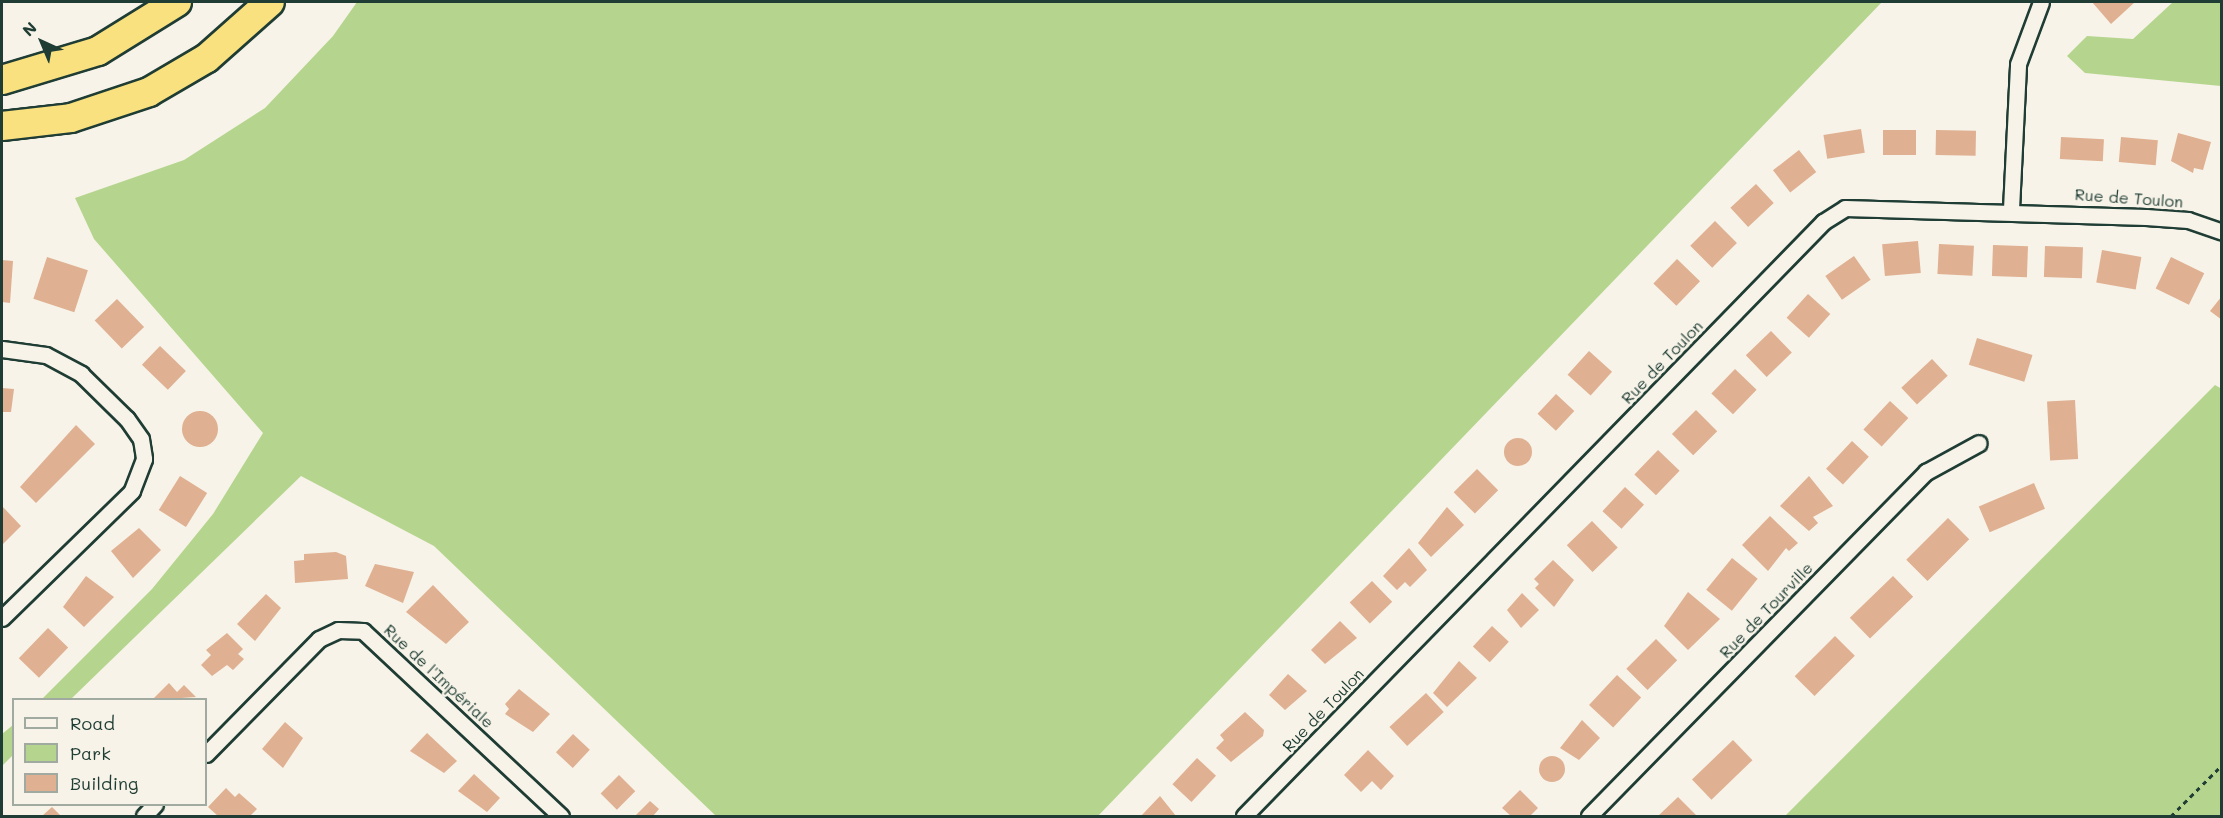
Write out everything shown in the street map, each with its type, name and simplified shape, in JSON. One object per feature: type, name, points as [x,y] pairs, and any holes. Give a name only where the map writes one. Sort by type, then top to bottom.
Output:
[{"type":"highway","points":[[2,80],[98,51],[177,2]]},
{"type":"highway","points":[[2,126],[86,114],[149,92],[215,52],[270,2]]},
{"type":"street","points":[[2011,209],[2018,64],[2041,2]]},
{"type":"street","name":"Rue de Toulon","points":[[1244,816],[1823,222],[1845,208],[1870,206],[2011,209],[2188,220],[2222,232]]},
{"type":"street","points":[[2,349],[46,355],[81,374],[127,419],[141,439],[144,459],[132,491],[2,618]]},
{"type":"street","name":"Rue de Tourville","points":[[1589,816],[1926,472],[1979,443]]},
{"type":"street","name":"Rue de l'Impériale","points":[[207,753],[319,639],[338,630],[363,632],[561,816]]},
{"type":"path","points":[[2171,816],[2222,765]]},
{"type":"green space","points":[[357,2],[1882,2],[1098,816],[716,816],[434,546],[301,476],[72,698],[43,698],[152,589],[213,514],[263,433],[94,239],[75,198],[184,160],[265,108],[333,36]]},
{"type":"green space","points":[[2173,2],[2221,2],[2221,86],[2085,73],[2067,56],[2087,36],[2133,39]]},
{"type":"green space","points":[[2215,385],[2222,389],[2221,816],[1785,816]]},
{"type":"green space","points":[[12,726],[12,756],[2,766],[2,734]]},
{"type":"building","points":[[2092,2],[2135,2],[2111,24]]},
{"type":"building","points":[[1861,129],[1865,153],[1827,159],[1823,135]]},
{"type":"building","points":[[1883,130],[1916,130],[1916,155],[1883,155]]},
{"type":"building","points":[[1936,130],[1976,131],[1976,156],[1936,155]]},
{"type":"building","points":[[2178,133],[2211,142],[2203,170],[2194,168],[2193,173],[2171,161]]},
{"type":"building","points":[[2061,137],[2104,139],[2103,161],[2060,159]]},
{"type":"building","points":[[2121,137],[2158,140],[2156,165],[2119,162]]},
{"type":"building","points":[[1799,150],[1816,172],[1790,192],[1773,170]]},
{"type":"building","points":[[1756,184],[1774,203],[1748,227],[1730,208]]},
{"type":"building","points":[[1715,221],[1737,243],[1712,268],[1690,246]]},
{"type":"building","points":[[1918,241],[1921,273],[1885,276],[1882,244]]},
{"type":"building","points":[[1939,244],[1974,246],[1972,276],[1937,274]]},
{"type":"building","points":[[1993,245],[2028,246],[2027,277],[1992,276]]},
{"type":"building","points":[[2045,246],[2083,247],[2082,278],[2044,277]]},
{"type":"building","points":[[2102,250],[2141,257],[2136,289],[2096,282]]},
{"type":"building","points":[[1854,256],[1871,280],[1842,300],[1825,276]]},
{"type":"building","points":[[47,257],[88,270],[74,312],[33,299]]},
{"type":"building","points":[[2171,257],[2204,273],[2189,305],[2156,288]]},
{"type":"building","points":[[1677,259],[1700,281],[1676,306],[1653,283]]},
{"type":"building","points":[[2,260],[13,261],[10,303],[2,302]]},
{"type":"building","points":[[1808,294],[1830,314],[1809,338],[1787,318]]},
{"type":"building","points":[[2222,296],[2222,320],[2210,311]]},
{"type":"building","points":[[117,299],[144,327],[122,349],[95,321]]},
{"type":"building","points":[[1771,331],[1792,353],[1767,377],[1746,355]]},
{"type":"building","points":[[1977,338],[2032,355],[2024,382],[1969,365]]},
{"type":"building","points":[[160,346],[186,371],[168,390],[142,365]]},
{"type":"building","points":[[1589,351],[1612,372],[1591,396],[1568,375]]},
{"type":"building","points":[[1932,359],[1948,376],[1917,404],[1901,388]]},
{"type":"building","points":[[1735,369],[1757,390],[1733,414],[1711,393]]},
{"type":"building","points":[[2,388],[14,389],[11,412],[2,412]]},
{"type":"building","points":[[1556,394],[1574,411],[1556,431],[1538,414]]},
{"type":"building","points":[[2075,400],[2078,459],[2050,460],[2047,401]]},
{"type":"building","points":[[1890,401],[1908,418],[1882,447],[1863,430]]},
{"type":"building","points":[[1696,410],[1717,431],[1693,455],[1672,434]]},
{"type":"building","points":[[200,411],[213,416],[218,429],[213,442],[200,447],[187,442],[182,429],[187,416]]},
{"type":"building","points":[[76,425],[95,444],[36,503],[20,487]]},
{"type":"building","points":[[1518,438],[1528,442],[1532,452],[1528,462],[1518,466],[1508,462],[1504,452],[1508,442]]},
{"type":"building","points":[[1852,441],[1869,457],[1843,484],[1826,469]]},
{"type":"building","points":[[1658,450],[1680,471],[1656,495],[1634,474]]},
{"type":"building","points":[[1477,469],[1498,490],[1475,514],[1454,492]]},
{"type":"building","points":[[180,476],[207,493],[186,527],[159,510]]},
{"type":"building","points":[[1809,476],[1833,506],[1813,517],[1818,523],[1809,531],[1780,506]]},
{"type":"building","points":[[2034,483],[2045,509],[1990,532],[1979,506]]},
{"type":"building","points":[[1625,487],[1644,505],[1622,529],[1602,511]]},
{"type":"building","points":[[2,506],[21,526],[2,545]]},
{"type":"building","points":[[1447,507],[1464,525],[1431,557],[1418,543]]},
{"type":"building","points":[[1770,516],[1798,543],[1789,551],[1786,548],[1768,571],[1742,545]]},
{"type":"building","points":[[1948,518],[1969,539],[1927,581],[1906,560]]},
{"type":"building","points":[[1592,521],[1618,548],[1593,572],[1567,545]]},
{"type":"building","points":[[139,528],[161,550],[133,578],[111,551]]},
{"type":"building","points":[[1409,548],[1427,570],[1410,587],[1405,582],[1397,590],[1383,576]]},
{"type":"building","points":[[336,552],[346,556],[348,579],[295,583],[294,561],[304,560],[304,554]]},
{"type":"building","points":[[1732,558],[1758,579],[1732,611],[1706,590]]},
{"type":"building","points":[[1553,560],[1574,580],[1554,607],[1535,588],[1539,584],[1534,579]]},
{"type":"building","points":[[375,564],[414,572],[403,603],[365,586]]},
{"type":"building","points":[[86,576],[114,597],[84,627],[63,607]]},
{"type":"building","points":[[1893,576],[1913,597],[1870,639],[1850,618]]},
{"type":"building","points":[[1372,581],[1392,602],[1370,623],[1350,603]]},
{"type":"building","points":[[433,585],[469,622],[446,644],[406,612]]},
{"type":"building","points":[[1688,592],[1720,619],[1688,650],[1664,626]]},
{"type":"building","points":[[1522,593],[1539,610],[1521,628],[1507,610]]},
{"type":"building","points":[[266,594],[281,608],[255,641],[237,624]]},
{"type":"building","points":[[1340,621],[1357,638],[1325,664],[1311,650]]},
{"type":"building","points":[[1492,626],[1509,642],[1490,662],[1473,646]]},
{"type":"building","points":[[48,628],[68,647],[39,678],[19,658]]},
{"type":"building","points":[[227,633],[243,649],[238,654],[244,659],[233,670],[227,665],[212,676],[201,665],[211,655],[206,650]]},
{"type":"building","points":[[1835,636],[1855,656],[1814,696],[1795,676]]},
{"type":"building","points":[[1656,639],[1677,660],[1648,690],[1626,669]]},
{"type":"building","points":[[1459,661],[1477,678],[1447,707],[1433,693]]},
{"type":"building","points":[[1288,674],[1307,691],[1285,710],[1269,695]]},
{"type":"building","points":[[1617,675],[1641,698],[1613,727],[1589,705]]},
{"type":"building","points":[[169,683],[177,692],[184,685],[196,697],[181,698],[154,698]]},
{"type":"building","points":[[519,689],[550,714],[533,732],[505,714],[509,709],[505,704]]},
{"type":"building","points":[[1426,693],[1444,712],[1407,746],[1389,727]]},
{"type":"building","points":[[1245,712],[1264,730],[1263,736],[1231,762],[1216,748],[1224,740],[1220,735]]},
{"type":"building","points":[[1582,720],[1600,738],[1579,760],[1560,748]]},
{"type":"building","points":[[285,722],[303,738],[283,768],[262,749]]},
{"type":"building","points":[[427,733],[457,761],[444,773],[410,751]]},
{"type":"building","points":[[573,734],[590,750],[573,768],[556,752]]},
{"type":"building","points":[[1733,740],[1752,760],[1711,800],[1692,780]]},
{"type":"building","points":[[1368,750],[1394,776],[1381,790],[1372,781],[1361,792],[1344,775]]},
{"type":"building","points":[[1552,756],[1561,760],[1565,769],[1561,778],[1552,782],[1543,778],[1539,769],[1543,760]]},
{"type":"building","points":[[1197,758],[1216,776],[1191,802],[1172,784]]},
{"type":"building","points":[[474,774],[500,798],[487,812],[458,791]]},
{"type":"building","points":[[619,775],[635,791],[617,810],[601,793]]},
{"type":"building","points":[[226,788],[235,797],[239,793],[257,809],[250,816],[218,816],[208,807]]},
{"type":"building","points":[[1520,790],[1538,808],[1530,816],[1511,816],[1502,808]]},
{"type":"building","points":[[1160,796],[1176,816],[1141,816]]},
{"type":"building","points":[[1678,797],[1697,816],[1658,816]]},
{"type":"building","points":[[650,801],[659,809],[653,816],[635,816]]},
{"type":"building","points":[[52,807],[61,816],[42,816]]}]
